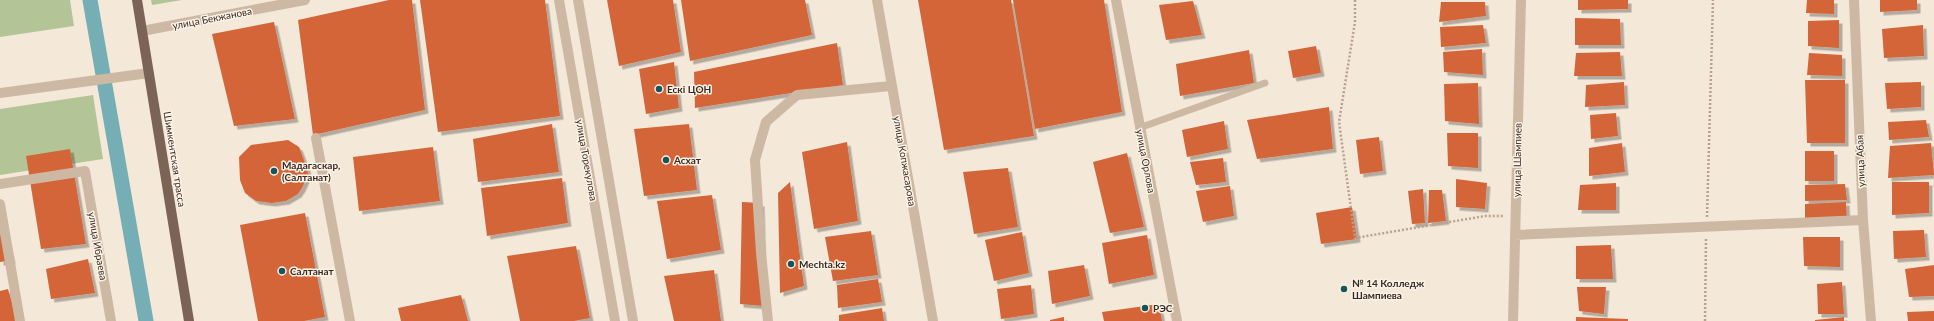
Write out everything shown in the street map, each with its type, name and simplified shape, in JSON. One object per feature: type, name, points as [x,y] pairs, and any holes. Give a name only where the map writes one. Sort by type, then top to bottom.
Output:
[{"type":"main road","name":"Шимкентская трасса","points":[[137,0],[189,321]]},
{"type":"street","name":"улица Бекжанова","points":[[142,31],[305,0]]},
{"type":"street","name":"улица Торекулова","points":[[559,0],[615,321]]},
{"type":"street","name":"улица Торекулова","points":[[578,0],[633,321]]},
{"type":"street","name":"улица Копжасарова","points":[[877,0],[933,321]]},
{"type":"street","name":"улица Орлова","points":[[1116,0],[1176,321]]},
{"type":"street","name":"улица Шампиев","points":[[1513,321],[1521,0]]},
{"type":"street","name":"улица Абая","points":[[1854,0],[1863,220],[1871,321]]},
{"type":"street","points":[[0,93],[149,73]]},
{"type":"street","points":[[768,321],[761,253],[755,160],[766,122],[797,96],[892,86]]},
{"type":"street","points":[[316,138],[350,321]]},
{"type":"street","name":"улица Ибраева","points":[[0,184],[85,171],[110,321]]},
{"type":"street","points":[[0,204],[20,321]]},
{"type":"street","points":[[1516,235],[1863,220]]},
{"type":"lane","points":[[1139,128],[1265,83]]},
{"type":"path","points":[[1354,0],[1354,22],[1339,122],[1354,238],[1485,216],[1516,217]]},
{"type":"path","points":[[1705,321],[1706,226],[1713,0]]},
{"type":"green space","points":[[0,0],[70,0],[74,26],[0,37]]},
{"type":"green space","points":[[151,0],[182,0],[152,5]]},
{"type":"green space","points":[[93,95],[103,159],[0,175],[0,109]]},
{"type":"building","points":[[389,0],[412,0],[425,110],[313,135],[298,20]]},
{"type":"building","points":[[420,0],[545,0],[560,116],[438,132]]},
{"type":"building","points":[[607,0],[673,0],[681,52],[619,66]]},
{"type":"building","points":[[681,0],[805,0],[812,35],[690,61]]},
{"type":"building","points":[[918,0],[1011,0],[1034,136],[944,150]]},
{"type":"building","points":[[1013,0],[1104,0],[1122,112],[1035,129]]},
{"type":"building","points":[[1578,0],[1628,0],[1628,9],[1578,10]]},
{"type":"building","points":[[1807,0],[1834,0],[1834,14],[1806,13]]},
{"type":"building","points":[[1880,0],[1917,0],[1917,10],[1880,12]]},
{"type":"building","points":[[1193,1],[1202,35],[1166,40],[1159,5]]},
{"type":"building","points":[[1441,2],[1485,2],[1486,16],[1439,22]]},
{"type":"building","points":[[1575,18],[1620,19],[1621,45],[1575,45]]},
{"type":"building","points":[[1839,20],[1839,48],[1808,46],[1808,21]]},
{"type":"building","points":[[274,22],[295,119],[234,126],[212,34]]},
{"type":"building","points":[[1483,25],[1486,43],[1441,47],[1440,27]]},
{"type":"building","points":[[1923,25],[1924,56],[1884,58],[1882,29]]},
{"type":"building","points":[[837,43],[843,85],[695,108],[694,72]]},
{"type":"building","points":[[1316,46],[1321,73],[1293,78],[1288,51]]},
{"type":"building","points":[[1482,49],[1483,75],[1444,72],[1443,52]]},
{"type":"building","points":[[1249,50],[1254,83],[1180,96],[1176,64]]},
{"type":"building","points":[[1620,52],[1622,76],[1574,76],[1576,53]]},
{"type":"building","points":[[1809,53],[1842,55],[1842,76],[1807,75]]},
{"type":"building","name":"Ескі ЦОН","points":[[674,62],[679,108],[646,114],[639,69]]},
{"type":"building","points":[[1805,80],[1845,80],[1845,143],[1807,143]]},
{"type":"building","points":[[1624,82],[1625,105],[1585,107],[1586,85]]},
{"type":"building","points":[[1921,82],[1921,107],[1887,109],[1885,83]]},
{"type":"building","points":[[1478,83],[1479,124],[1445,121],[1444,84]]},
{"type":"building","points":[[1329,107],[1333,149],[1257,159],[1247,120]]},
{"type":"building","points":[[1616,113],[1618,136],[1591,139],[1590,115]]},
{"type":"building","points":[[1926,120],[1929,137],[1889,140],[1888,122]]},
{"type":"building","points":[[1224,121],[1228,149],[1187,157],[1182,130]]},
{"type":"building","points":[[552,124],[559,172],[478,182],[473,139]]},
{"type":"building","name":"Асхат","points":[[689,124],[697,190],[644,196],[634,129]]},
{"type":"building","points":[[1447,133],[1478,133],[1478,168],[1448,166]]},
{"type":"building","points":[[1379,137],[1383,171],[1360,174],[1356,140]]},
{"type":"building","name":"Мадагаскар, (Салтанат)","points":[[288,140],[299,147],[307,168],[308,175],[302,188],[298,194],[286,201],[272,203],[256,201],[245,193],[240,180],[239,157],[251,145]]},
{"type":"building","points":[[847,142],[858,221],[814,229],[802,152]]},
{"type":"building","points":[[1622,143],[1625,172],[1589,176],[1589,148]]},
{"type":"building","points":[[1931,143],[1934,175],[1888,178],[1890,146]]},
{"type":"building","points":[[433,147],[440,201],[359,211],[353,157]]},
{"type":"building","points":[[70,149],[86,244],[41,249],[26,156]]},
{"type":"building","points":[[1805,151],[1834,151],[1834,181],[1805,181]]},
{"type":"building","points":[[1127,153],[1144,227],[1110,233],[1093,162]]},
{"type":"building","points":[[1223,158],[1226,182],[1196,185],[1190,162]]},
{"type":"building","points":[[1008,168],[1018,227],[974,234],[963,172]]},
{"type":"building","points":[[562,178],[568,223],[487,236],[481,188]]},
{"type":"building","points":[[1456,179],[1487,183],[1485,209],[1456,207]]},
{"type":"building","points":[[790,182],[804,286],[780,293],[778,193]]},
{"type":"building","points":[[1892,182],[1929,182],[1929,213],[1892,215]]},
{"type":"building","points":[[1616,183],[1616,210],[1578,210],[1580,185]]},
{"type":"building","points":[[1845,184],[1847,200],[1805,201],[1805,185]]},
{"type":"building","points":[[1230,186],[1234,216],[1203,222],[1196,191]]},
{"type":"building","points":[[1423,189],[1425,223],[1412,224],[1408,191]]},
{"type":"building","points":[[1429,190],[1442,190],[1446,221],[1428,223]]},
{"type":"building","points":[[712,195],[721,250],[667,259],[657,201]]},
{"type":"building","points":[[742,202],[761,203],[764,306],[740,304]]},
{"type":"building","points":[[1846,202],[1847,220],[1805,221],[1805,204]]},
{"type":"building","points":[[1352,207],[1357,239],[1321,244],[1316,213]]},
{"type":"building","points":[[0,212],[12,260],[0,262]]},
{"type":"building","name":"Салтанат","points":[[305,213],[325,317],[304,321],[258,321],[240,225]]},
{"type":"building","points":[[1924,230],[1926,257],[1894,259],[1893,231]]},
{"type":"building","points":[[871,231],[878,275],[833,281],[825,237]]},
{"type":"building","points":[[1022,232],[1029,273],[994,281],[985,240]]},
{"type":"building","points":[[1147,235],[1154,275],[1109,284],[1102,243]]},
{"type":"building","points":[[1803,237],[1840,237],[1840,267],[1804,266]]},
{"type":"building","points":[[1611,245],[1613,279],[1576,279],[1576,246]]},
{"type":"building","points":[[576,246],[590,318],[574,321],[520,321],[507,256]]},
{"type":"building","points":[[88,259],[95,293],[51,299],[46,269]]},
{"type":"building","points":[[1084,265],[1090,296],[1052,304],[1048,271]]},
{"type":"building","points":[[1934,265],[1934,296],[1909,297],[1905,269]]},
{"type":"building","points":[[714,270],[721,321],[674,321],[664,276]]},
{"type":"building","points":[[878,279],[882,302],[838,308],[837,285]]},
{"type":"building","points":[[1842,282],[1844,314],[1818,314],[1817,284]]},
{"type":"building","points":[[1031,285],[1034,314],[1001,319],[997,289]]},
{"type":"building","points":[[1577,287],[1606,287],[1604,314],[1579,311]]},
{"type":"building","points":[[8,289],[17,321],[0,321],[0,291]]},
{"type":"building","points":[[461,295],[468,321],[401,321],[398,308]]},
{"type":"building","name":"РЭС","points":[[1159,304],[1162,321],[1104,321],[1102,312]]},
{"type":"building","points":[[882,308],[884,321],[839,321],[839,315]]},
{"type":"building","points":[[1934,311],[1934,321],[1908,321],[1907,312]]},
{"type":"building","points":[[1064,317],[1064,321],[1050,321],[1050,320]]},
{"type":"building","points":[[1576,317],[1628,319],[1628,321],[1576,321]]},
{"type":"building","points":[[1844,317],[1844,321],[1815,321],[1815,320]]},
{"type":"waterway","points":[[90,0],[146,321]]},
{"type":"place","name":"Ескі ЦОН","points":[[659,89]]},
{"type":"place","name":"Асхат","points":[[666,160]]},
{"type":"place","name":"Мадагаскар, (Салтанат)","points":[[274,171]]},
{"type":"place","name":"Mechta.kz","points":[[791,264]]},
{"type":"place","name":"Салтанат","points":[[282,271]]},
{"type":"place","name":"№ 14 Колледж Шампиева","points":[[1344,289]]},
{"type":"place","name":"РЭС","points":[[1145,308]]}]
